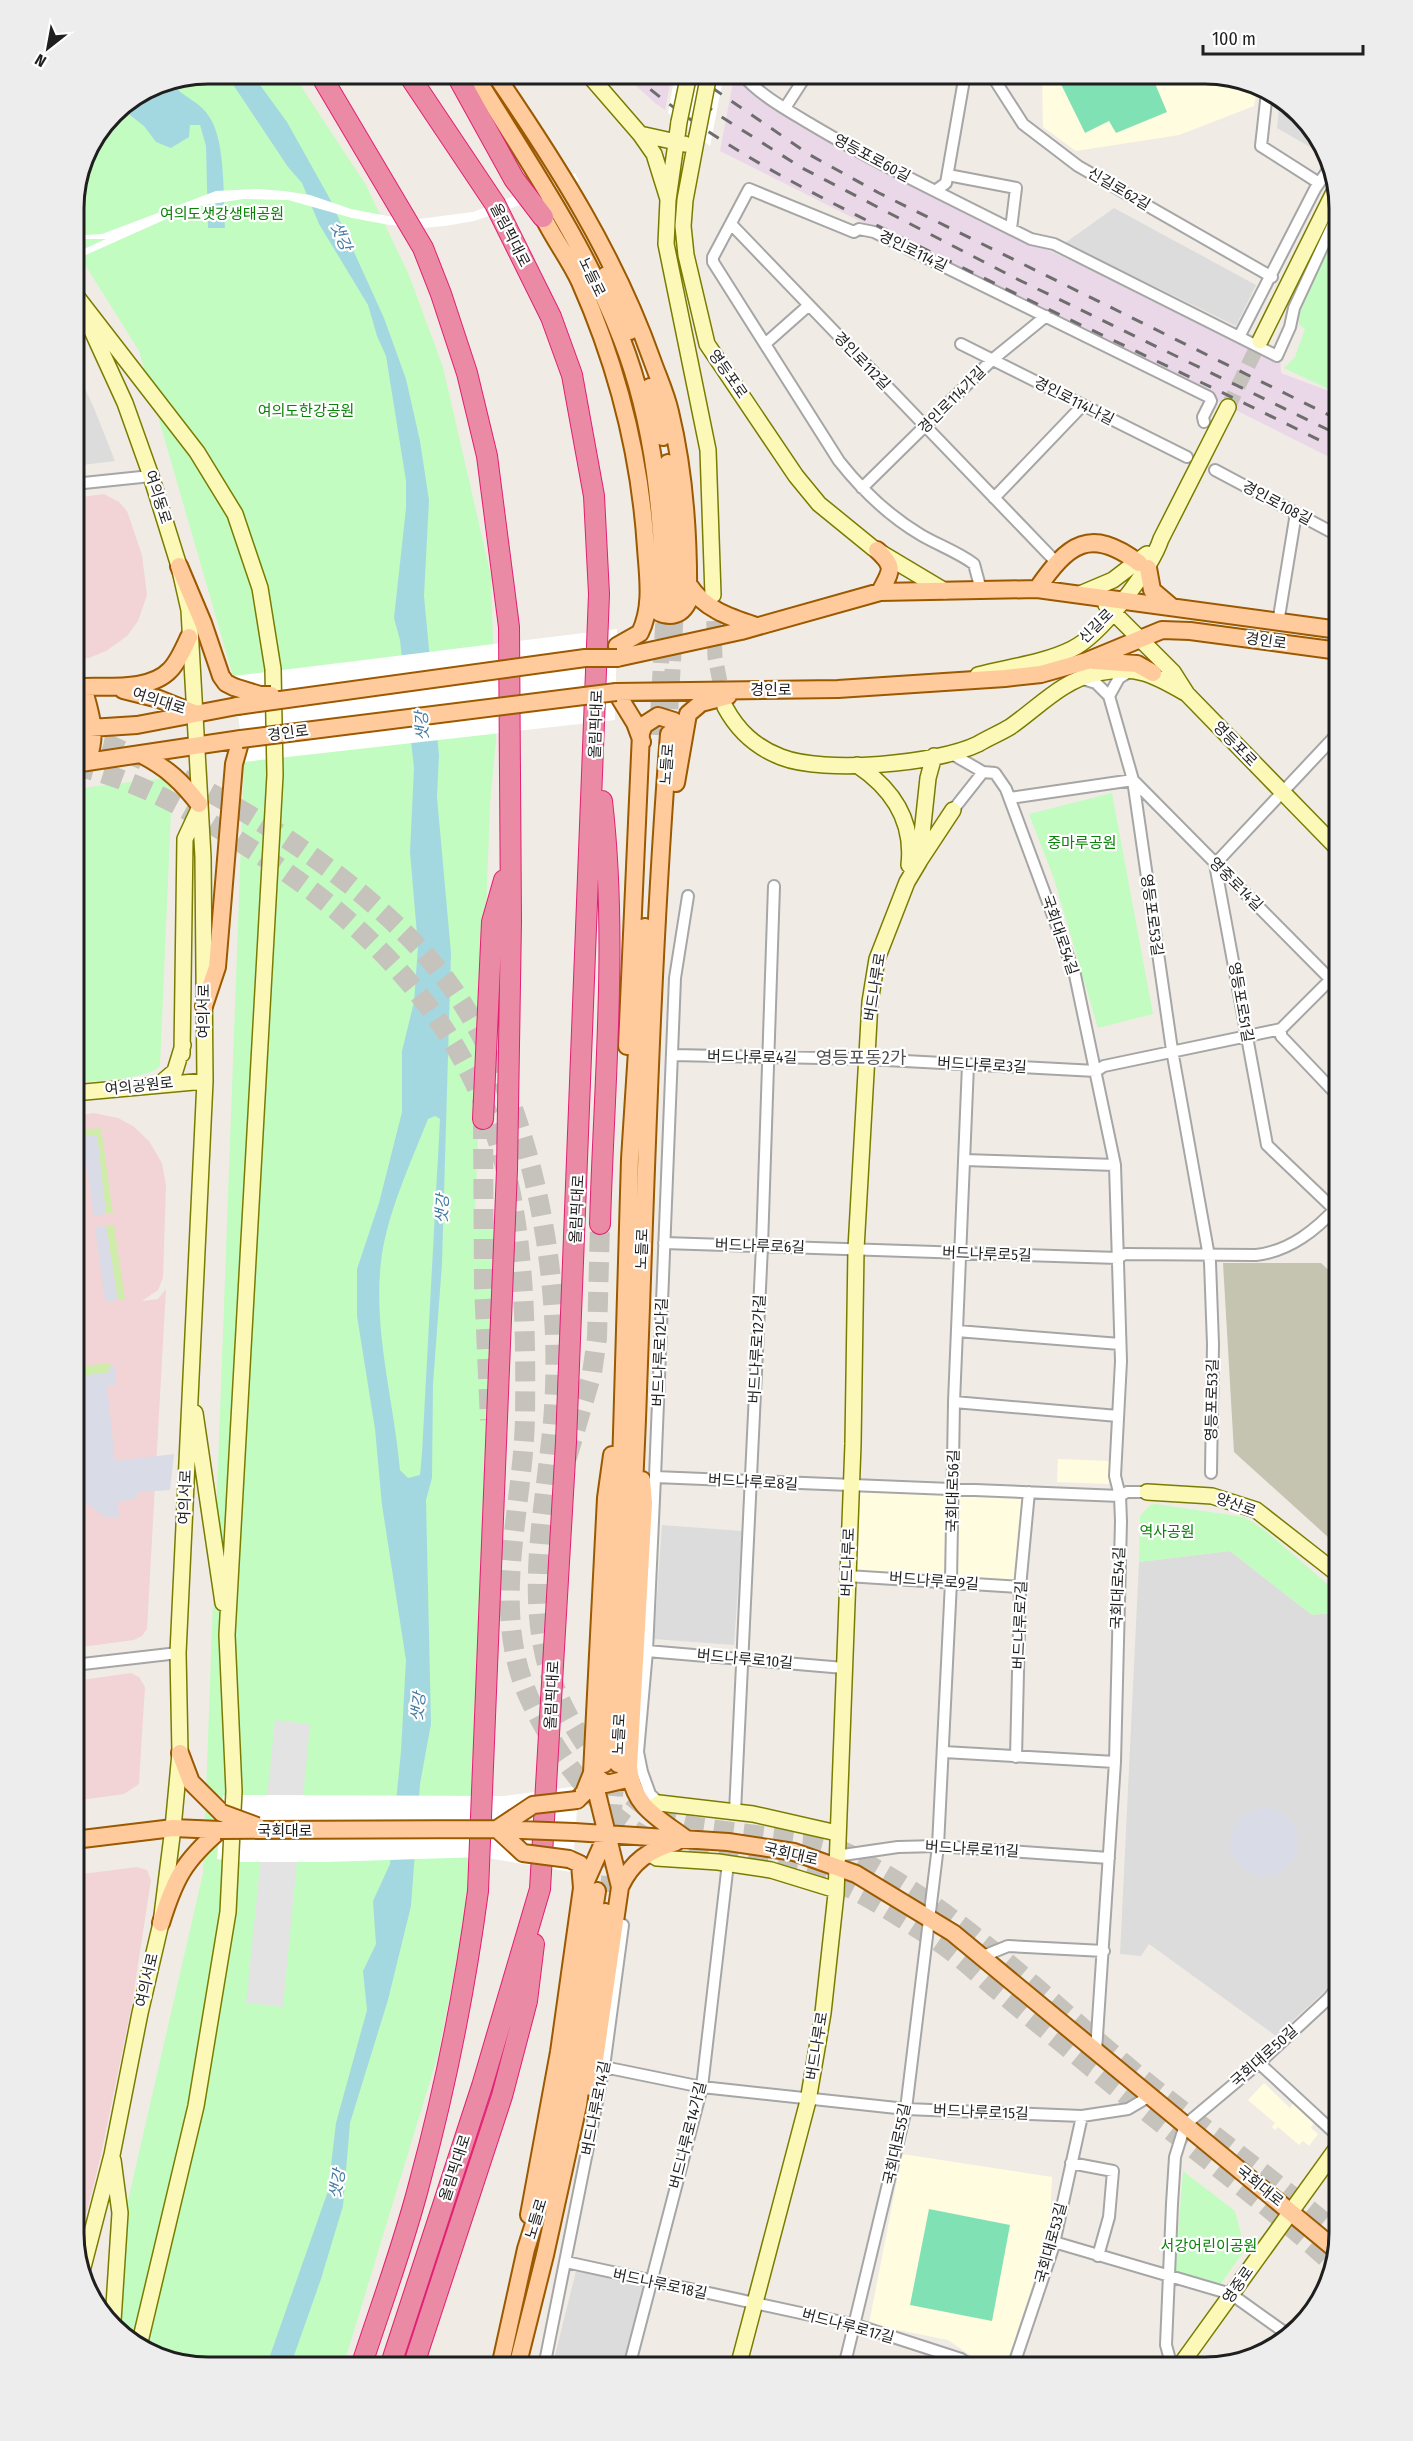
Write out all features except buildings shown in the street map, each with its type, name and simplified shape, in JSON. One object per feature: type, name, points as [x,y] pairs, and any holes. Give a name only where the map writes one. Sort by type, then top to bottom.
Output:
[{"type":"highway","name":"올림픽대로","points":[[326,84],[423,248],[466,373],[487,456],[509,627],[510,860],[507,1182],[478,1891],[463,1992],[442,2098],[420,2184],[364,2357]]},
{"type":"highway","name":"올림픽대로","points":[[393,2357],[482,2086],[540,1889],[566,1442],[595,747],[599,594],[594,496],[572,375],[551,317],[495,204],[415,84]]},
{"type":"highway","points":[[461,84],[513,179],[543,217]]},
{"type":"highway","points":[[595,747],[606,835],[608,964],[600,1224]]},
{"type":"highway","points":[[483,1119],[492,922],[510,860]]},
{"type":"highway","points":[[416,2357],[504,2085],[526,2001],[540,1889]]},
{"type":"main road","name":"노들로","points":[[480,84],[588,267],[622,340],[646,420],[660,510],[663,607]]},
{"type":"main road","name":"노들로","points":[[500,84],[573,209],[598,257],[636,344],[659,416],[668,461],[674,512],[663,607]]},
{"type":"main road","points":[[501,84],[558,166],[604,247],[634,308],[670,411],[688,518],[689,585],[688,602],[684,610],[672,615],[661,615],[663,607],[642,492],[619,384],[604,337],[578,279],[543,217],[503,122]]},
{"type":"main road","points":[[597,84],[640,134],[654,154],[668,200]]},
{"type":"main road","points":[[678,141],[679,122],[687,84]]},
{"type":"main road","name":"영등포로","points":[[708,84],[685,200],[683,226],[686,255],[707,344],[796,476],[819,504],[877,550],[945,591]]},
{"type":"main road","points":[[640,134],[678,141],[696,141]]},
{"type":"main road","name":"영등포로","points":[[678,141],[668,200],[666,244],[708,450],[712,595]]},
{"type":"main road","points":[[1260,341],[1329,202]]},
{"type":"main road","points":[[676,293],[707,344]]},
{"type":"main road","points":[[84,306],[197,452],[235,514],[260,588],[273,669],[275,775],[227,1635],[234,1791],[228,1912],[196,2106],[141,2337]]},
{"type":"main road","name":"여의동로","points":[[84,314],[126,403],[179,566],[189,610],[194,713]]},
{"type":"main road","name":"신길로","points":[[964,679],[1074,648],[1084,642],[1117,606],[1161,539],[1228,407]]},
{"type":"main road","points":[[1037,589],[1056,562],[1081,546],[1099,543],[1119,548],[1144,565],[1152,590],[1175,609]]},
{"type":"main road","points":[[877,550],[889,562],[891,568],[880,592]]},
{"type":"main road","name":"신길로","points":[[1087,595],[1144,565]]},
{"type":"main road","points":[[179,566],[203,623],[220,676],[226,684],[260,695],[299,696]]},
{"type":"main road","points":[[689,585],[698,600],[710,608],[756,626]]},
{"type":"main road","name":"경인로","points":[[945,591],[1037,589],[1087,595],[1117,606],[1175,609],[1329,629]]},
{"type":"main road","points":[[194,713],[299,696],[585,658],[756,626],[880,592],[945,591]]},
{"type":"main road","name":"영등포로","points":[[1117,606],[1140,639],[1173,672],[1188,694],[1329,839]]},
{"type":"main road","points":[[617,652],[640,633],[663,607]]},
{"type":"main road","name":"경인로","points":[[196,745],[616,692],[838,689],[1041,674],[1087,661],[1162,630],[1190,631],[1329,650]]},
{"type":"main road","points":[[84,687],[131,685],[160,679],[172,669],[189,637]]},
{"type":"main road","points":[[1087,661],[1137,664],[1145,671]]},
{"type":"main road","points":[[725,707],[734,722],[750,740],[783,758],[797,762],[857,765],[896,763],[952,754],[1010,727],[1058,689],[1079,678],[1098,673],[1145,671]]},
{"type":"main road","name":"영등포로","points":[[1145,671],[1188,694]]},
{"type":"main road","name":"여의대로","points":[[84,687],[132,691],[194,713]]},
{"type":"main road","points":[[669,736],[694,707],[752,690]]},
{"type":"main road","points":[[616,692],[635,723],[642,742]]},
{"type":"main road","points":[[84,702],[94,728],[93,745],[84,757]]},
{"type":"main road","name":"여의대로","points":[[84,728],[137,725],[194,713]]},
{"type":"main road","name":"여의서로","points":[[86,2256],[112,2156],[161,1923],[180,1753],[178,1653],[189,1377],[205,1081],[203,857],[194,713]]},
{"type":"main road","points":[[630,1159],[627,1021],[641,733],[644,725],[658,716],[674,721],[669,736]]},
{"type":"main road","name":"노들로","points":[[611,1767],[630,1159],[669,736]]},
{"type":"main road","name":"노들로","points":[[611,1767],[636,1434],[644,1175],[661,1024],[667,885],[669,736]]},
{"type":"main road","points":[[204,1006],[217,967],[234,764],[241,739]]},
{"type":"main road","points":[[84,762],[196,745]]},
{"type":"main road","points":[[142,755],[165,767],[181,780],[199,807],[185,839],[182,1054]]},
{"type":"main road","name":"버드나루로","points":[[741,2357],[808,2101],[823,2013],[836,1890],[851,1486],[856,1249],[870,1002],[877,959],[907,882],[919,862],[926,797],[934,756]]},
{"type":"main road","points":[[857,765],[875,777],[891,793],[901,809],[910,849],[907,882]]},
{"type":"main road","points":[[926,797],[932,810],[941,813],[953,810]]},
{"type":"main road","points":[[919,862],[953,810]]},
{"type":"main road","points":[[161,1083],[175,1071],[182,1054],[203,857]]},
{"type":"main road","name":"여의공원로","points":[[84,1092],[161,1083],[205,1081]]},
{"type":"main road","points":[[189,1377],[227,1635]]},
{"type":"main road","name":"양산로","points":[[1148,1492],[1212,1496],[1256,1510],[1329,1566]]},
{"type":"main road","points":[[161,1923],[177,1876],[221,1822],[191,1782],[180,1753]]},
{"type":"main road","points":[[602,1890],[580,1864],[569,1859],[523,1853],[497,1829],[533,1805],[577,1800],[611,1767]]},
{"type":"main road","points":[[602,1890],[611,1767]]},
{"type":"main road","points":[[611,1767],[631,1787],[640,1803],[685,1838]]},
{"type":"main road","points":[[656,1805],[735,1812],[837,1833]]},
{"type":"main road","name":"국회대로","points":[[84,1838],[221,1822],[269,1831],[497,1829],[728,1842],[836,1861],[929,1917],[981,1957],[1328,2243]]},
{"type":"main road","points":[[602,1890],[607,1834]]},
{"type":"main road","points":[[602,1890],[626,1874],[639,1858],[659,1847],[685,1838]]},
{"type":"main road","points":[[654,1857],[728,1863],[771,1870],[836,1890]]},
{"type":"main road","name":"노들로","points":[[502,2357],[526,2249],[546,2185],[602,1890]]},
{"type":"main road","name":"노들로","points":[[519,2357],[545,2255],[578,2105],[602,1890]]},
{"type":"main road","points":[[112,2156],[119,2200],[113,2313]]},
{"type":"main road","name":"영중로","points":[[1186,2357],[1329,2160]]},
{"type":"main road","points":[[97,2211],[105,2211],[112,2218],[117,2247]]},
{"type":"street","name":"영등포로60길","points":[[752,84],[785,108],[849,147],[1030,238],[1054,244],[1240,335],[1277,356],[1290,327],[1294,308],[1329,233]]},
{"type":"street","points":[[785,108],[801,84]]},
{"type":"street","points":[[935,191],[946,183],[963,84]]},
{"type":"street","name":"신길로62길","points":[[997,84],[1023,124],[1078,166],[1272,277]]},
{"type":"street","points":[[1266,100],[1261,146],[1319,183]]},
{"type":"street","points":[[948,175],[1016,188],[1011,229]]},
{"type":"street","points":[[1240,335],[1325,175]]},
{"type":"street","name":"경인로114길","points":[[981,590],[974,564],[920,534],[888,511],[862,488],[839,461],[713,262],[713,257],[749,189],[854,232],[859,229],[874,232],[1209,397],[1211,401],[1203,417],[1204,422]]},
{"type":"street","name":"경인로112길","points":[[731,224],[1056,562]]},
{"type":"street","points":[[765,344],[809,305]]},
{"type":"street","name":"경인로114가길","points":[[862,488],[992,360],[1046,316]]},
{"type":"street","name":"경인로114나길","points":[[961,345],[1187,457]]},
{"type":"street","points":[[994,498],[1083,405]]},
{"type":"street","name":"경인로108길","points":[[1215,470],[1329,530]]},
{"type":"street","points":[[84,483],[151,476]]},
{"type":"street","name":"경인로","points":[[1278,623],[1296,513]]},
{"type":"street","points":[[1079,678],[1096,683],[1109,696],[1119,678],[1145,671]]},
{"type":"street","name":"영등포로53길","points":[[1109,696],[1133,780],[1172,1050],[1209,1256],[1213,1336],[1211,1473]]},
{"type":"street","points":[[1215,864],[1329,745]]},
{"type":"street","points":[[952,754],[983,772],[953,810]]},
{"type":"street","name":"국회대로54길","points":[[983,772],[995,773],[1010,798],[1075,975],[1115,1165],[1120,1344],[1115,1476],[1120,1496],[1115,1762],[1096,2051]]},
{"type":"street","points":[[1010,798],[1133,780]]},
{"type":"street","name":"영중로14길","points":[[1133,780],[1329,978]]},
{"type":"street","name":"영등포로51길","points":[[1215,864],[1267,1145],[1329,1201]]},
{"type":"street","name":"버드나루로12가길","points":[[735,1812],[762,1246],[774,886]]},
{"type":"street","name":"버드나루로12나길","points":[[656,1805],[642,1772],[638,1752],[647,1651],[675,978],[688,896]]},
{"type":"street","points":[[1096,1071],[1104,1066],[1172,1050],[1281,1029],[1329,982]]},
{"type":"street","points":[[1281,1029],[1281,1036],[1329,1086]]},
{"type":"street","name":"버드나루로4길","points":[[673,1055],[867,1059]]},
{"type":"street","name":"버드나루로3길","points":[[867,1059],[1096,1071]]},
{"type":"street","name":"국회대로56길","points":[[929,1917],[938,1846],[944,1752],[951,1582],[954,1402],[968,1065]]},
{"type":"street","points":[[964,1160],[1115,1165]]},
{"type":"street","points":[[1118,1258],[1125,1254],[1209,1256],[1278,1252],[1295,1243],[1329,1215]]},
{"type":"street","name":"버드나루로6길","points":[[664,1243],[856,1249]]},
{"type":"street","name":"버드나루로5길","points":[[856,1249],[1118,1258]]},
{"type":"street","points":[[957,1331],[1120,1344]]},
{"type":"street","points":[[954,1402],[1118,1416]]},
{"type":"street","name":"버드나루로8길","points":[[655,1477],[851,1486]]},
{"type":"street","points":[[851,1486],[1120,1496],[1127,1492],[1148,1492]]},
{"type":"street","name":"버드나루로7길","points":[[1016,1757],[1020,1587],[1029,1492]]},
{"type":"street","name":"버드나루로9길","points":[[847,1576],[1020,1587]]},
{"type":"street","name":"버드나루로10길","points":[[647,1651],[844,1668]]},
{"type":"street","points":[[84,1664],[178,1653]]},
{"type":"street","points":[[944,1752],[1115,1762]]},
{"type":"street","name":"버드나루로11길","points":[[836,1861],[898,1847],[938,1846],[1109,1858]]},
{"type":"street","name":"버드나루로14길","points":[[545,2357],[604,2067],[627,1894],[635,1876],[654,1857]]},
{"type":"street","name":"버드나루로14가길","points":[[631,2357],[649,2282],[702,2087],[728,1863]]},
{"type":"street","name":"국회대로55길","points":[[847,2357],[906,2109],[929,1917]]},
{"type":"street","points":[[981,1957],[1008,1946],[1104,1951]]},
{"type":"street","name":"국회대로50길","points":[[1185,2125],[1259,2063],[1329,1998]]},
{"type":"street","points":[[1259,2063],[1329,2127]]},
{"type":"street","name":"버드나루로15길","points":[[604,2067],[702,2087],[808,2101],[906,2109],[1082,2116],[1128,2109],[1150,2096]]},
{"type":"street","name":"국회대로53길","points":[[1016,2357],[1054,2242],[1082,2116]]},
{"type":"street","points":[[1170,2357],[1167,2344],[1175,2157],[1185,2125]]},
{"type":"street","points":[[1071,2163],[1113,2171],[1109,2217],[1098,2256]]},
{"type":"street","points":[[1054,2242],[1231,2294],[1282,2330]]},
{"type":"street","name":"버드나루로18길","points":[[566,2262],[649,2282],[755,2303]]},
{"type":"street","name":"버드나루로17길","points":[[755,2303],[856,2325],[958,2357]]},
{"type":"shaded area","points":[[634,84],[670,84],[665,110]]},
{"type":"shaded area","points":[[733,84],[744,84],[804,128],[1025,243],[1046,249],[1280,358],[1281,373],[1329,391],[1329,457],[720,151]]},
{"type":"shaded area","points":[[1042,84],[1213,84],[1229,86],[1256,95],[1254,106],[1179,135],[1076,151],[1043,127]]},
{"type":"shaded area","points":[[1279,109],[1298,126],[1314,149],[1277,128]]},
{"type":"shaded area","points":[[1114,208],[1256,285],[1236,326],[1065,243]]},
{"type":"shaded area","points":[[84,386],[94,408],[115,461],[84,465]]},
{"type":"shaded area","points":[[104,494],[119,502],[127,511],[142,555],[147,595],[138,621],[127,636],[106,651],[84,659],[84,497]]},
{"type":"shaded area","points":[[94,1113],[118,1118],[133,1126],[149,1141],[162,1163],[166,1186],[163,1278],[158,1290],[142,1301],[158,1299],[166,1289],[147,1629],[142,1636],[134,1640],[84,1647],[84,1114]]},
{"type":"shaded area","points":[[97,1135],[106,1214],[94,1216],[86,1161],[84,1161],[84,1136]]},
{"type":"shaded area","points":[[106,1226],[118,1300],[105,1302],[95,1227]]},
{"type":"shaded area","points":[[1223,1263],[1321,1263],[1329,1271],[1329,1538],[1234,1452]]},
{"type":"shaded area","points":[[115,1366],[116,1385],[107,1385],[115,1461],[174,1454],[170,1490],[141,1492],[136,1495],[136,1499],[118,1502],[119,1518],[106,1518],[84,1502],[84,1376],[110,1372],[110,1367]]},
{"type":"shaded area","points":[[1058,1459],[1110,1461],[1109,1484],[1057,1482]]},
{"type":"shaded area","points":[[851,1486],[1022,1496],[1018,1587],[950,1583],[949,1508],[945,1580],[848,1574]]},
{"type":"shaded area","points":[[662,1525],[742,1531],[734,1645],[654,1639]]},
{"type":"shaded area","points":[[1230,1551],[1312,1615],[1329,1613],[1329,1985],[1276,2036],[1149,1944],[1141,1956],[1120,1954],[1139,1562]]},
{"type":"shaded area","points":[[131,1673],[139,1677],[145,1687],[139,1784],[124,1794],[84,1800],[84,1680]]},
{"type":"shaded area","points":[[275,1720],[310,1724],[283,2007],[246,2003]]},
{"type":"shaded area","points":[[1257,1808],[1271,1808],[1283,1813],[1293,1823],[1298,1842],[1293,1861],[1283,1871],[1271,1876],[1257,1876],[1245,1871],[1235,1861],[1230,1849],[1230,1835],[1235,1823],[1245,1813]]},
{"type":"shaded area","points":[[137,1867],[147,1870],[151,1880],[132,2004],[101,2155],[87,2212],[84,2215],[84,1874]]},
{"type":"shaded area","points":[[1264,2083],[1290,2108],[1294,2102],[1315,2120],[1311,2128],[1318,2134],[1309,2146],[1303,2141],[1299,2145],[1278,2127],[1275,2130],[1272,2127],[1275,2123],[1248,2100]]},
{"type":"shaded area","points":[[902,2154],[1052,2177],[1049,2236],[1009,2357],[973,2357],[948,2340],[869,2324]]},
{"type":"shaded area","points":[[577,2267],[648,2285],[630,2357],[554,2357]]},
{"type":"green space","name":"여의도한강공원","points":[[208,84],[300,84],[366,185],[409,275],[443,367],[491,576],[496,740],[490,804],[475,1220],[495,1221],[466,1914],[438,2055],[346,2357],[200,2357],[184,2355],[153,2344],[139,2336],[115,2315],[105,2302],[203,1873],[244,762],[233,676],[139,351],[84,263],[85,192],[93,161],[105,139],[120,120],[139,105],[176,88]]},
{"type":"green space","points":[[1061,84],[1155,84],[1167,112],[1116,133],[1109,121],[1085,133]]},
{"type":"green space","points":[[1329,247],[1329,389],[1284,368],[1295,357],[1305,329],[1299,325],[1299,315]]},
{"type":"green space","points":[[164,778],[170,782],[172,788],[160,1066],[133,1077],[84,1082],[84,788]]},
{"type":"green space","name":"중마루공원","points":[[1112,793],[1153,1014],[1098,1028],[1054,879],[1029,814]]},
{"type":"green space","points":[[101,1128],[113,1213],[106,1214],[97,1135],[84,1136],[84,1130]]},
{"type":"green space","points":[[114,1225],[125,1299],[118,1300],[106,1226]]},
{"type":"green space","points":[[110,1363],[111,1372],[84,1376],[84,1366]]},
{"type":"green space","name":"역사공원","points":[[1150,1505],[1244,1517],[1262,1528],[1329,1585],[1329,1613],[1312,1615],[1230,1551],[1139,1562],[1140,1516]]},
{"type":"green space","name":"서강어린이공원","points":[[1183,2171],[1235,2211],[1245,2250],[1219,2286],[1175,2272]]},
{"type":"green space","points":[[929,2209],[1010,2225],[992,2321],[910,2305]]},
{"type":"water","name":"샛강","points":[[233,84],[259,84],[287,122],[330,199],[384,318],[406,379],[420,441],[429,500],[424,596],[439,755],[437,797],[451,953],[442,1264],[433,1384],[432,1478],[426,1500],[431,1724],[420,1784],[411,1906],[388,2000],[350,2123],[343,2206],[321,2279],[294,2357],[270,2357],[328,2191],[336,2123],[367,2010],[363,1971],[376,1944],[373,1901],[390,1864],[401,1751],[406,1660],[382,1505],[375,1429],[357,1316],[357,1269],[379,1203],[402,1112],[402,1051],[414,1002],[418,946],[410,852],[414,768],[400,640],[394,618],[406,508],[406,481],[386,356],[377,336],[368,305],[319,224],[302,183],[288,167]],"holes":[[[435,1116],[440,1119],[420,1475],[408,1478],[400,1470],[385,1366],[379,1288],[388,1226],[428,1119]]]},
{"type":"water","points":[[176,88],[206,112],[219,142],[224,187],[225,228],[208,228],[206,146],[200,125],[190,125],[189,137],[171,148],[156,142],[144,126],[128,113],[153,97]]},
{"type":"pier","points":[[673,84],[722,84],[710,146],[668,113]]},
{"type":"pier","points":[[575,173],[579,181],[474,221],[422,228],[352,218],[288,200],[243,199],[193,207],[84,256],[84,249],[106,239],[84,239],[84,234],[102,234],[216,191],[258,189],[284,191],[310,195],[351,209],[419,219],[473,212]]},
{"type":"pier","points":[[617,629],[615,720],[244,762],[233,676]]},
{"type":"pier","points":[[579,1786],[572,1872],[481,1857],[326,1862],[242,1862],[217,1859],[223,1795],[505,1796]]},
{"type":"tunnel","points":[[1228,407],[1260,341]]},
{"type":"tunnel","points":[[713,598],[715,657],[724,702]]},
{"type":"tunnel","points":[[669,733],[676,608]]},
{"type":"tunnel","points":[[657,735],[664,609]]},
{"type":"tunnel","points":[[84,739],[112,746],[143,760]]},
{"type":"tunnel","points":[[84,768],[123,780],[193,813],[259,854],[340,913],[377,947],[410,983],[440,1022],[487,1110],[503,1159],[510,1191],[523,1288],[525,1418],[511,1564],[512,1636],[519,1671],[533,1706],[545,1729],[576,1775],[613,1815],[635,1831],[658,1843],[699,1855],[773,1863],[820,1875],[854,1890],[936,1940],[1251,2194],[1326,2258]]},
{"type":"tunnel","points":[[183,779],[217,796],[288,840],[359,892],[391,920],[420,948],[444,977],[474,1022],[499,1072],[519,1126],[535,1182],[546,1240],[553,1297],[554,1408],[539,1552],[540,1624],[546,1659],[557,1693],[575,1729],[600,1763],[629,1794],[662,1817],[699,1827],[824,1844],[857,1858],[920,1896],[980,1940],[1149,2084],[1329,2227]]},
{"type":"tunnel","points":[[483,1119],[484,1285],[490,1420]]},
{"type":"tunnel","points":[[567,1458],[592,1373],[597,1338],[600,1224]]},
{"type":"tunnel","points":[[608,1892],[617,1770]]},
{"type":"railway","points":[[644,84],[699,126],[809,191],[1329,445]]},
{"type":"railway","points":[[677,84],[720,116],[802,168],[1015,278],[1329,430]]},
{"type":"railway","points":[[707,84],[810,155],[879,193],[1329,415]]},
{"type":"district","name":"영등포동2가","points":[[861,1058]]},
{"type":"park label","name":"여의도샛강생태공원","points":[[222,214]]}]
